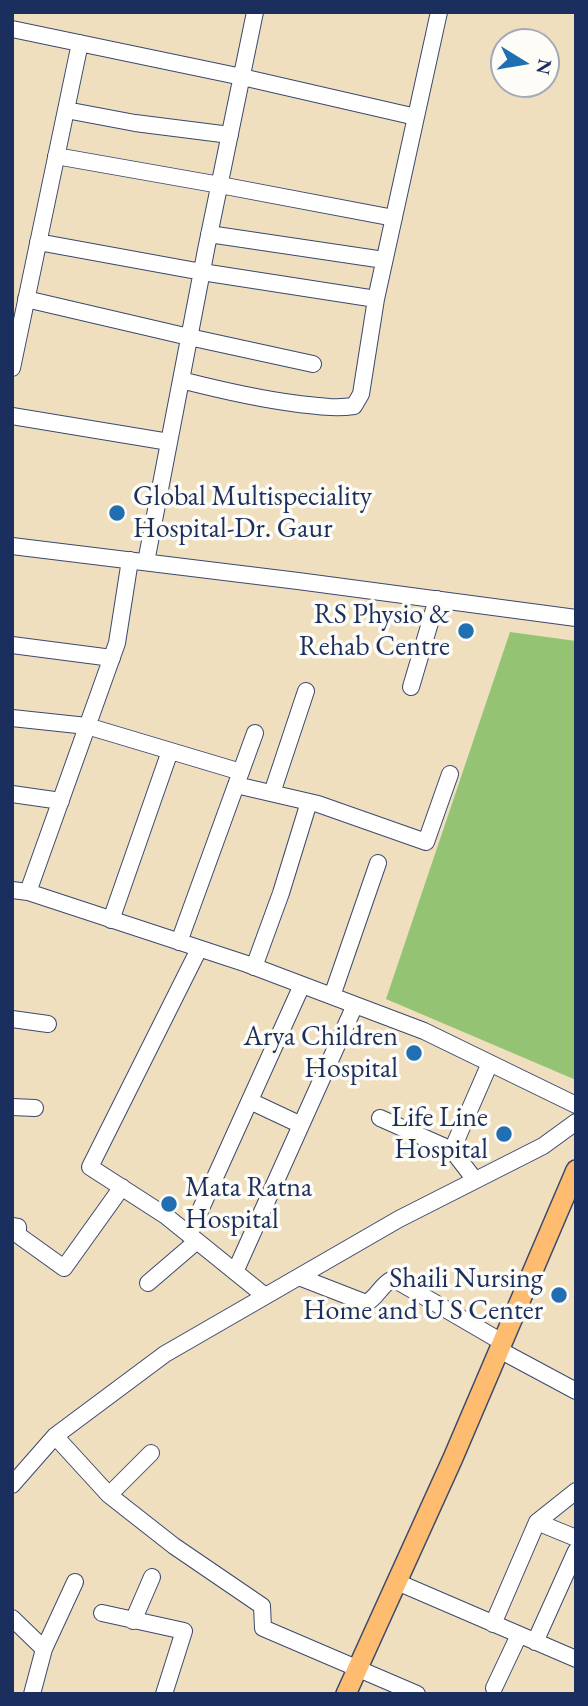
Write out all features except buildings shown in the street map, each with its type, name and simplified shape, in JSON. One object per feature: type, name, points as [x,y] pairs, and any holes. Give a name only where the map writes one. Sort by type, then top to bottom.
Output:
[{"type":"main road","points":[[504,1348],[576,1170]]},
{"type":"main road","points":[[346,1694],[362,1671],[402,1584],[453,1458],[576,1186]]},
{"type":"main road","points":[[358,1694],[362,1671]]},
{"type":"street","points":[[255,12],[169,442],[117,643],[61,801],[20,891],[254,967],[424,1031],[576,1105]]},
{"type":"street","points":[[181,380],[230,393],[279,401],[337,408],[354,406],[360,394],[376,299],[416,117],[434,13]]},
{"type":"street","points":[[12,29],[416,117]]},
{"type":"street","points":[[12,368],[80,43]]},
{"type":"street","points":[[66,110],[135,123],[230,135]]},
{"type":"street","points":[[55,156],[394,218]]},
{"type":"street","points":[[209,234],[384,260]]},
{"type":"street","points":[[38,242],[202,272],[376,299]]},
{"type":"street","points":[[26,299],[313,364]]},
{"type":"street","points":[[12,416],[169,442]]},
{"type":"street","points":[[12,546],[576,618]]},
{"type":"street","points":[[411,687],[437,599]]},
{"type":"street","points":[[12,645],[112,658]]},
{"type":"street","points":[[272,793],[306,691]]},
{"type":"street","points":[[12,718],[88,726],[170,751],[272,793],[309,802],[426,842],[450,774]]},
{"type":"street","points":[[179,942],[255,733]]},
{"type":"street","points":[[111,919],[170,751]]},
{"type":"street","points":[[12,794],[61,801]]},
{"type":"street","points":[[254,967],[281,893],[309,802]]},
{"type":"street","points":[[332,996],[378,863]]},
{"type":"street","points":[[199,949],[90,1167],[166,1216],[265,1296]]},
{"type":"street","points":[[148,1283],[193,1238],[302,985]]},
{"type":"street","points":[[235,1272],[355,1005]]},
{"type":"street","points":[[12,1018],[48,1024]]},
{"type":"street","points":[[452,1150],[490,1063]]},
{"type":"street","points":[[250,1101],[301,1125]]},
{"type":"street","points":[[12,1107],[35,1108]]},
{"type":"street","points":[[380,1118],[452,1150],[475,1181]]},
{"type":"street","points":[[12,1485],[55,1436],[165,1354],[400,1219],[543,1146],[576,1122]]},
{"type":"street","points":[[12,1226],[18,1227],[18,1235],[64,1268],[122,1187]]},
{"type":"street","points":[[299,1277],[366,1303],[373,1300],[384,1283],[391,1280],[399,1282],[576,1391]]},
{"type":"street","points":[[55,1436],[108,1495],[174,1546],[262,1606],[262,1628],[417,1694]]},
{"type":"street","points":[[108,1495],[151,1453]]},
{"type":"street","points":[[493,1624],[537,1522],[576,1491]]},
{"type":"street","points":[[537,1522],[576,1538]]},
{"type":"street","points":[[535,1642],[576,1551]]},
{"type":"street","points":[[132,1621],[152,1577]]},
{"type":"street","points":[[32,1694],[44,1648],[75,1582]]},
{"type":"street","points":[[402,1584],[576,1659]]},
{"type":"street","points":[[102,1613],[184,1631],[164,1694]]},
{"type":"street","points":[[12,1618],[44,1648]]},
{"type":"street","points":[[494,1688],[519,1635]]},
{"type":"green space","points":[[510,632],[576,641],[576,1080],[386,999]]},
{"type":"place","name":"Global Multispeciality Hospital-Dr. Gaur","points":[[117,513]]},
{"type":"place","name":"RS Physio & Rehab Centre","points":[[466,631]]},
{"type":"place","name":"Arya Children Hospital","points":[[414,1053]]},
{"type":"place","name":"Life Line Hospital","points":[[504,1134]]},
{"type":"place","name":"Mata Ratna Hospital","points":[[169,1204]]},
{"type":"place","name":"Shaili Nursing Home and U S Center","points":[[559,1295]]}]
